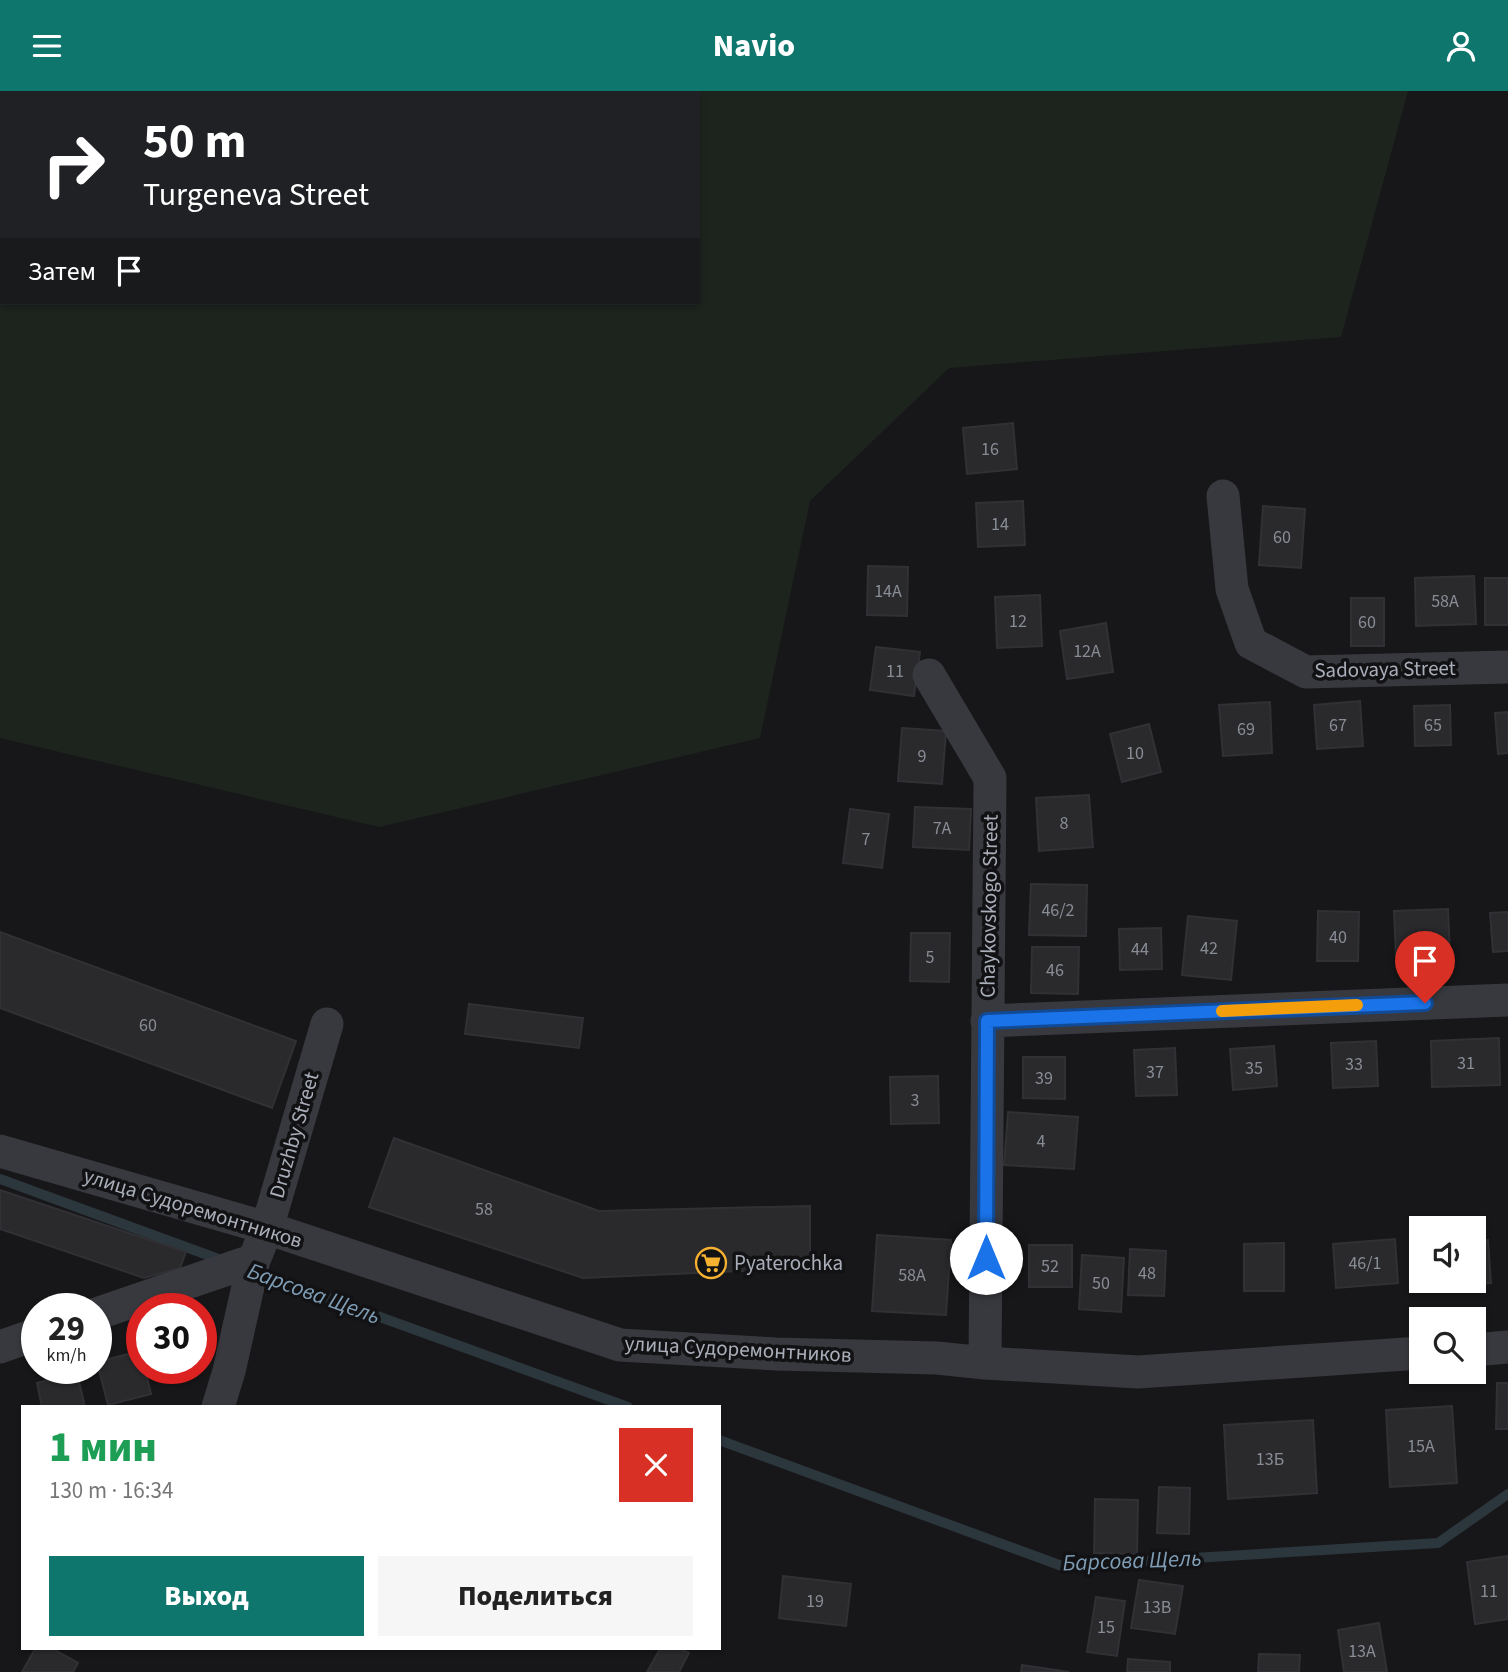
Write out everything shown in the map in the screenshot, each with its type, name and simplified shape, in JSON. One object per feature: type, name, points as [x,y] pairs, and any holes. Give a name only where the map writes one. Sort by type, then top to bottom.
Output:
[{"type":"street","name":"Sadovaya Street","points":[[1223,496],[1232,589],[1251,643],[1306,672],[1508,667]]},
{"type":"street","name":"Chaykovskogo Street","points":[[929,675],[990,778],[985,1363]]},
{"type":"street","points":[[987,1021],[1508,1000]]},
{"type":"street","name":"Druzhby Street","points":[[219,1405],[254,1260],[267,1228],[327,1024]]},
{"type":"street","name":"улица Судоремонтников","points":[[0,1151],[267,1228],[620,1345],[776,1354],[937,1358],[1138,1372],[1409,1354]]},
{"type":"street","points":[[112,1309],[254,1260]]},
{"type":"street","points":[[0,1347],[21,1340]]},
{"type":"street","points":[[1486,1349],[1508,1347]]},
{"type":"shaded area","points":[[700,91],[1408,91],[1341,337],[949,368],[810,501],[760,738],[379,827],[0,738],[0,305],[700,305]]},
{"type":"building","points":[[1013,423],[1017,469],[967,474],[963,428]]},
{"type":"building","points":[[1023,501],[1025,545],[978,547],[976,503]]},
{"type":"building","points":[[1263,506],[1305,509],[1301,568],[1259,565]]},
{"type":"building","points":[[868,566],[908,567],[907,616],[867,615]]},
{"type":"building","points":[[1474,576],[1476,624],[1416,626],[1415,578]]},
{"type":"building","points":[[1485,578],[1508,578],[1508,625],[1485,625]]},
{"type":"building","points":[[1040,595],[1042,646],[997,648],[995,597]]},
{"type":"building","points":[[1351,598],[1384,598],[1384,646],[1351,646]]},
{"type":"building","points":[[1106,623],[1113,672],[1067,679],[1060,631]]},
{"type":"building","points":[[876,647],[920,652],[914,696],[870,690]]},
{"type":"building","points":[[1360,701],[1363,746],[1317,749],[1314,705]]},
{"type":"building","points":[[1270,702],[1272,753],[1223,756],[1219,705]]},
{"type":"building","points":[[1450,705],[1451,745],[1415,746],[1414,706]]},
{"type":"building","points":[[1508,712],[1508,753],[1498,754],[1495,713]]},
{"type":"building","points":[[1149,724],[1161,772],[1122,782],[1110,734]]},
{"type":"building","points":[[902,728],[946,731],[942,784],[898,781]]},
{"type":"building","points":[[1089,795],[1093,847],[1039,851],[1036,798]]},
{"type":"building","points":[[915,807],[971,809],[969,850],[913,847]]},
{"type":"building","points":[[850,809],[889,814],[882,868],[843,863]]},
{"type":"building","points":[[1031,884],[1087,885],[1086,936],[1029,935]]},
{"type":"building","points":[[1448,909],[1450,955],[1396,957],[1394,911]]},
{"type":"building","points":[[1318,911],[1359,912],[1358,961],[1317,961]]},
{"type":"building","points":[[1508,912],[1508,951],[1493,952],[1490,913]]},
{"type":"building","points":[[1188,916],[1237,921],[1231,980],[1182,975]]},
{"type":"building","points":[[1161,928],[1162,969],[1120,970],[1119,929]]},
{"type":"building","points":[[0,932],[296,1041],[272,1108],[0,1008]]},
{"type":"building","points":[[911,933],[950,933],[949,982],[910,981]]},
{"type":"building","points":[[1032,947],[1079,947],[1078,994],[1031,993]]},
{"type":"building","points":[[469,1004],[583,1018],[579,1048],[465,1034]]},
{"type":"building","points":[[1499,1038],[1500,1085],[1432,1087],[1431,1041]]},
{"type":"building","points":[[1376,1041],[1378,1086],[1333,1088],[1331,1043]]},
{"type":"building","points":[[1274,1046],[1277,1086],[1233,1090],[1230,1049]]},
{"type":"building","points":[[1175,1048],[1177,1095],[1136,1096],[1134,1050]]},
{"type":"building","points":[[1023,1057],[1065,1057],[1065,1099],[1023,1098]]},
{"type":"building","points":[[938,1076],[939,1123],[891,1124],[890,1077]]},
{"type":"building","points":[[1008,1112],[1078,1117],[1074,1169],[1004,1165]]},
{"type":"building","points":[[394,1138],[599,1211],[810,1206],[810,1268],[583,1278],[369,1207]]},
{"type":"building","points":[[0,1190],[186,1252],[180,1268],[144,1278],[0,1229]]},
{"type":"building","points":[[877,1235],[951,1240],[946,1315],[872,1311]]},
{"type":"building","points":[[1395,1239],[1398,1283],[1336,1288],[1333,1244]]},
{"type":"building","points":[[1486,1240],[1491,1283],[1486,1283]]},
{"type":"building","points":[[1284,1243],[1284,1291],[1244,1291],[1244,1244]]},
{"type":"building","points":[[1029,1245],[1072,1245],[1072,1287],[1029,1287]]},
{"type":"building","points":[[1130,1249],[1166,1251],[1164,1296],[1128,1295]]},
{"type":"building","points":[[1082,1255],[1124,1258],[1121,1312],[1079,1309]]},
{"type":"building","points":[[126,1355],[126,1384],[149,1384],[151,1394],[108,1405],[103,1384],[112,1384],[112,1358]]},
{"type":"building","points":[[1497,1383],[1508,1383],[1508,1429],[1496,1429]]},
{"type":"building","points":[[37,1384],[80,1384],[85,1405],[42,1405]]},
{"type":"building","points":[[1452,1406],[1457,1483],[1390,1487],[1386,1410]]},
{"type":"building","points":[[1313,1420],[1317,1493],[1228,1499],[1224,1425]]},
{"type":"building","points":[[1159,1487],[1190,1488],[1189,1534],[1157,1533]]},
{"type":"building","points":[[1095,1499],[1138,1500],[1137,1554],[1094,1553]]},
{"type":"building","points":[[1508,1556],[1508,1619],[1475,1624],[1467,1562]]},
{"type":"building","points":[[783,1576],[851,1584],[846,1626],[779,1618]]},
{"type":"building","points":[[1139,1580],[1183,1586],[1175,1634],[1131,1628]]},
{"type":"building","points":[[1096,1597],[1125,1601],[1117,1656],[1087,1652]]},
{"type":"building","points":[[1379,1623],[1387,1672],[1344,1672],[1338,1630]]},
{"type":"building","points":[[34,1650],[55,1650],[78,1663],[73,1672],[22,1672]]},
{"type":"building","points":[[659,1650],[683,1650],[689,1653],[679,1672],[647,1672]]},
{"type":"building","points":[[1259,1654],[1300,1655],[1299,1672],[1258,1672]]},
{"type":"building","points":[[1128,1659],[1170,1662],[1170,1672],[1127,1672]]},
{"type":"building","points":[[1022,1665],[1069,1672],[1021,1672]]},
{"type":"waterway","name":"Барсова Щель","points":[[0,1179],[224,1261]]},
{"type":"waterway","name":"Барсова Щель","points":[[256,1272],[622,1405]]},
{"type":"waterway","name":"Барсова Щель","points":[[721,1441],[1062,1566],[1438,1543],[1508,1494]]},
{"type":"slow traffic","points":[[1222,1011],[1357,1005]]},
{"type":"place","name":"Pyaterochka","points":[[711,1263]]},
{"type":"route","points":[[986,1258],[987,1021],[1425,1003]]}]
